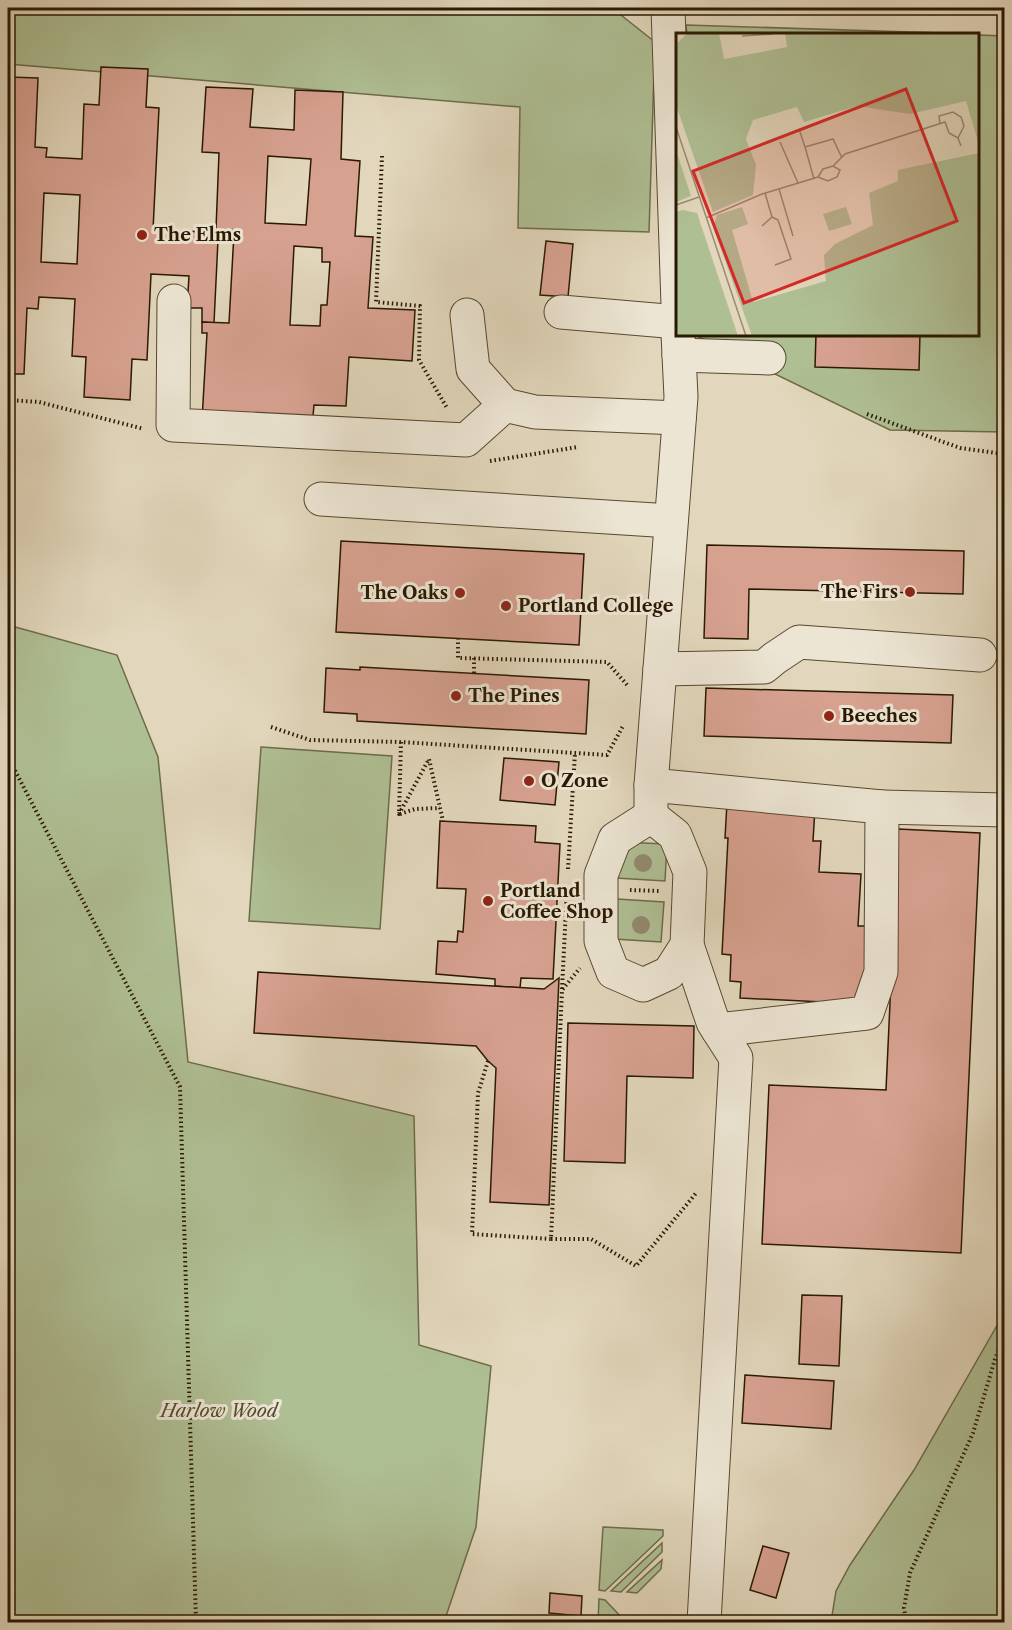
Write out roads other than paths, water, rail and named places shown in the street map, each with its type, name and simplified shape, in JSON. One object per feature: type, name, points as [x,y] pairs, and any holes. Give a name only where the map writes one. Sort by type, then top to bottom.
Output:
[{"type":"lane","points":[[668,8],[676,245]]},
{"type":"lane","points":[[174,301],[174,425],[466,440],[505,405]]},
{"type":"lane","points":[[561,312],[676,322]]},
{"type":"lane","points":[[467,315],[473,369],[505,405],[535,412],[679,418]]},
{"type":"lane","points":[[704,1623],[736,1058],[713,1022],[687,945],[690,872],[675,835],[651,800],[681,397],[679,345],[769,358]]},
{"type":"lane","points":[[321,499],[671,521]]},
{"type":"lane","points":[[659,683],[764,667],[799,642],[980,655]]},
{"type":"lane","points":[[687,945],[669,973],[643,985],[613,972],[601,941],[601,875],[615,839],[651,800],[1005,810]]},
{"type":"lane","points":[[718,1030],[867,1013],[881,972],[882,807]]},
{"type":"place","name":"The Elms","points":[[142,235]]},
{"type":"place","name":"The Firs","points":[[910,592]]},
{"type":"place","name":"The Oaks","points":[[460,593]]},
{"type":"place","name":"Portland College","points":[[506,606]]},
{"type":"place","name":"The Pines","points":[[456,696]]},
{"type":"place","name":"Beeches","points":[[829,716]]},
{"type":"place","name":"O Zone","points":[[529,781]]},
{"type":"place","name":"Portland Coffee Shop","points":[[488,901]]},
{"type":"park label","name":"Harlow Wood","points":[[219,1411]]}]
